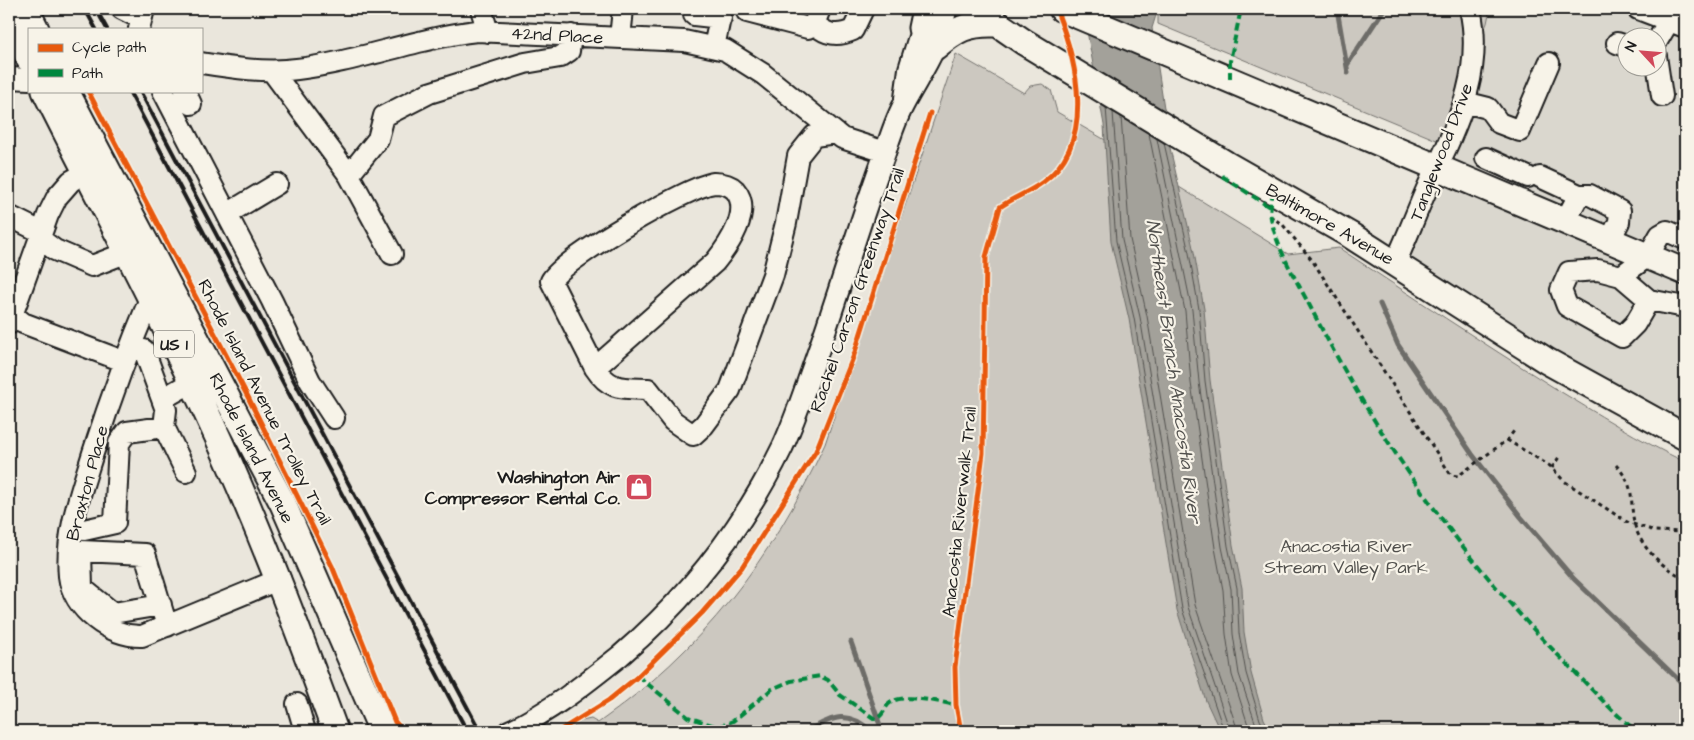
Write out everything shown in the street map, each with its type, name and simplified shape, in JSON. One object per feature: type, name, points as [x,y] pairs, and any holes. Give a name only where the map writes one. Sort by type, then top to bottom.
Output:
[{"type":"main road","points":[[26,9],[36,28]]},
{"type":"main road","name":"Baltimore Avenue","points":[[976,9],[1024,42],[1395,263],[1547,361],[1685,437]]},
{"type":"main road","points":[[1062,9],[1685,272]]},
{"type":"main road","points":[[9,18],[28,57]]},
{"type":"main road","points":[[927,23],[956,30],[981,24],[996,24]]},
{"type":"main road","name":"Rhode Island Avenue","points":[[46,92],[95,167],[283,504],[382,731]]},
{"type":"main road","name":"Rhode Island Avenue","points":[[66,92],[128,252],[192,382],[280,579],[335,731]]},
{"type":"street","points":[[122,9],[141,18]]},
{"type":"street","points":[[481,9],[488,32]]},
{"type":"street","points":[[620,38],[623,9]]},
{"type":"street","points":[[694,9],[694,15],[721,13],[714,47]]},
{"type":"street","points":[[747,12],[808,28],[817,16],[824,32],[840,36],[853,30],[863,9]]},
{"type":"street","points":[[509,731],[529,722],[579,688],[638,640],[693,584],[738,524],[783,445],[800,404],[885,152],[904,104],[909,69],[927,23],[946,9]]},
{"type":"street","name":"Tanglewood Drive","points":[[1395,263],[1438,167],[1464,102],[1475,58],[1475,30],[1470,9]]},
{"type":"street","points":[[1638,9],[1670,19]]},
{"type":"street","name":"42nd Place","points":[[202,63],[272,71],[296,70],[340,62],[456,33],[488,32],[684,42],[714,47],[743,60],[836,133],[865,146],[885,152]]},
{"type":"street","points":[[349,175],[378,139],[384,116],[428,93],[525,63],[560,57],[569,51],[572,36]]},
{"type":"street","points":[[1464,102],[1488,108],[1499,123],[1520,131],[1549,63]]},
{"type":"street","points":[[272,71],[349,175],[392,254]]},
{"type":"street","points":[[9,78],[28,79]]},
{"type":"street","points":[[1659,78],[1662,96]]},
{"type":"street","points":[[164,92],[310,381],[334,418]]},
{"type":"street","points":[[595,368],[715,262],[726,249],[739,221],[740,197],[734,188],[715,183],[695,188],[575,258],[555,274],[552,285],[595,368],[603,380],[612,386],[648,389],[673,421],[693,435],[699,430],[730,390],[773,275],[786,223],[798,156],[814,136],[836,133]]},
{"type":"street","points":[[1486,158],[1579,195],[1590,194],[1620,211],[1619,222],[1610,240]]},
{"type":"street","points":[[95,167],[71,181],[61,192],[48,215],[10,319],[123,361]]},
{"type":"street","points":[[1494,191],[1505,167]]},
{"type":"street","points":[[227,214],[277,184]]},
{"type":"street","points":[[1565,221],[1579,195]]},
{"type":"street","points":[[9,216],[40,235],[55,250],[92,266],[128,252]]},
{"type":"street","points":[[1621,276],[1648,256],[1660,236],[1668,231],[1685,239]]},
{"type":"street","points":[[1650,300],[1635,324],[1622,337],[1567,306],[1561,290],[1569,272],[1598,270],[1621,276],[1650,300],[1685,307]]},
{"type":"street","name":"Braxton Place","points":[[151,296],[123,361],[76,511],[69,546],[69,575],[72,589],[80,603],[92,617],[109,628],[125,635],[142,636],[280,579]]},
{"type":"street","points":[[144,350],[166,410],[164,427],[186,472]]},
{"type":"street","points":[[162,399],[192,382]]},
{"type":"street","points":[[84,530],[115,523],[119,443],[128,432],[164,427]]},
{"type":"street","points":[[161,605],[167,626]]},
{"type":"street","points":[[297,704],[305,731]]},
{"type":"path","points":[[1270,216],[1283,225],[1312,260],[1451,475],[1458,476],[1508,440],[1514,431]]},
{"type":"path","points":[[1508,440],[1552,468],[1564,481],[1635,525],[1655,531],[1685,532]]},
{"type":"path","points":[[1552,468],[1559,457]]},
{"type":"path","points":[[1616,465],[1626,478],[1632,494],[1635,525],[1649,550],[1672,572],[1685,578]]},
{"type":"shaded area","points":[[1470,9],[1685,9],[1685,437],[1395,263],[1457,122]]},
{"type":"green space","points":[[1158,9],[1490,9],[1487,23],[1439,141],[1158,24]]},
{"type":"green space","name":"Anacostia River Stream Valley Park","points":[[956,54],[1024,93],[1030,86],[1042,84],[1051,90],[1057,112],[1107,141],[1180,191],[1179,187],[1288,254],[1339,248],[1553,387],[1634,435],[1685,462],[1685,731],[568,731],[582,721],[591,719],[598,723],[670,665],[702,633],[731,599],[782,526],[825,444]]},
{"type":"water","name":"Northeast Branch Anacostia River","points":[[1083,9],[1158,9],[1152,28],[1170,148],[1194,252],[1204,309],[1210,380],[1233,545],[1242,588],[1244,632],[1251,673],[1264,719],[1271,731],[1220,731],[1206,701],[1177,610],[1129,319],[1111,242],[1104,125]]},
{"type":"waterway","points":[[1337,9],[1348,73]]},
{"type":"waterway","points":[[1347,65],[1384,9]]},
{"type":"waterway","points":[[1380,304],[1398,345],[1472,454],[1521,517],[1574,579],[1685,686]]},
{"type":"waterway","points":[[851,642],[882,731]]},
{"type":"waterway","points":[[808,731],[825,722],[840,718],[855,720],[871,731]]},
{"type":"railway","points":[[85,9],[95,28]]},
{"type":"railway","points":[[96,9],[106,28]]},
{"type":"railway","points":[[130,92],[467,731]]},
{"type":"railway","points":[[141,92],[480,731]]},
{"type":"marked path","points":[[1230,79],[1230,61],[1241,9]]},
{"type":"marked path","points":[[1222,176],[1271,208]]},
{"type":"marked path","points":[[1273,191],[1270,215],[1283,255],[1340,363],[1399,458],[1464,549],[1500,592],[1537,633],[1636,731]]},
{"type":"marked path","points":[[638,676],[688,717],[718,727],[733,721],[772,689],[791,681],[820,676],[828,680],[840,695],[875,719],[881,715],[890,703],[899,699],[924,699],[956,705]]},
{"type":"cycle path","name":"Anacostia Riverwalk Trail","points":[[961,731],[956,705],[955,667],[983,453],[986,257],[1000,207],[1043,182],[1060,165],[1071,145],[1076,123],[1078,100],[1070,52],[1056,9]]},
{"type":"cycle path","name":"Rhode Island Avenue Trolley Trail","points":[[89,92],[248,397],[332,566],[395,722],[403,731]]},
{"type":"cycle path","name":"Rachel Carson Greenway Trail","points":[[559,731],[609,700],[636,678],[702,613],[742,567],[816,451],[854,355],[930,113]]},
{"type":"place","name":"Washington Air Compressor Rental Co.","points":[[639,487]]}]
